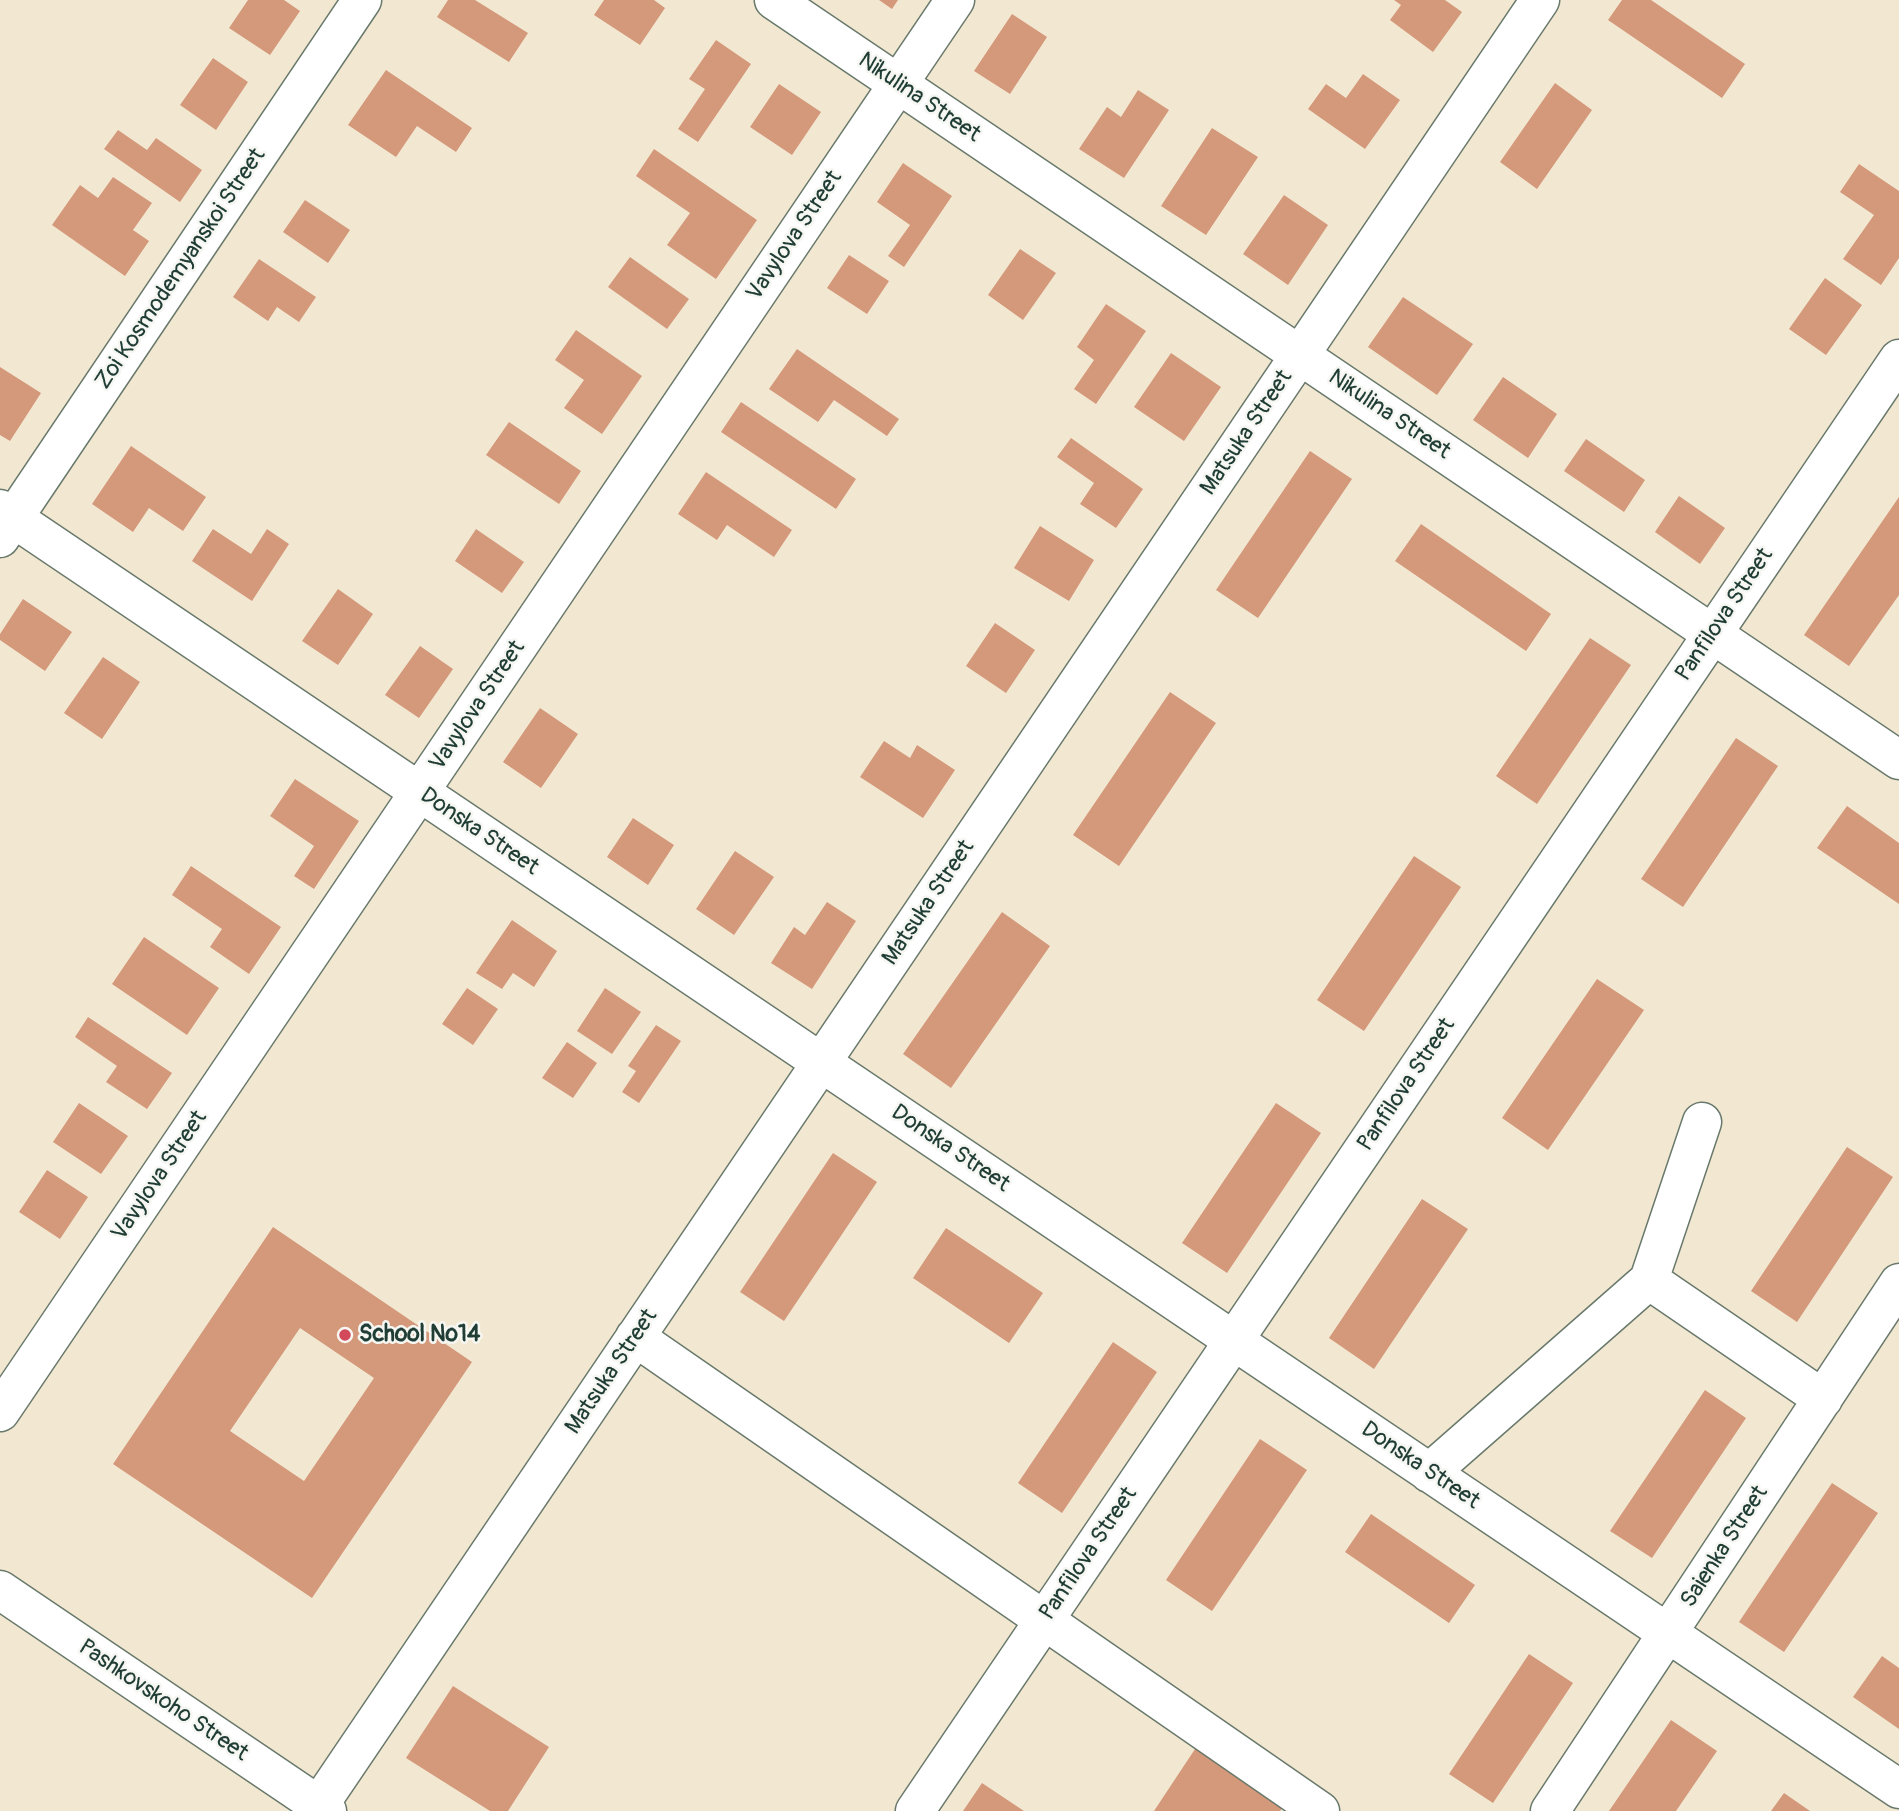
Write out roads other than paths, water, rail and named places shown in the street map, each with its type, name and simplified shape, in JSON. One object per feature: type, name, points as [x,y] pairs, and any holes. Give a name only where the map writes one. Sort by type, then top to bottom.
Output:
[{"type":"street","name":"Zoi Kosmodemyanskoi Street","points":[[4,522],[362,0]]},
{"type":"street","name":"Nikulina Street","points":[[774,0],[1899,760]]},
{"type":"street","name":"Vavylova Street","points":[[0,1412],[955,0]]},
{"type":"street","name":"Matsuka Street","points":[[320,1809],[635,1337],[1540,0]]},
{"type":"street","name":"Panfilova Street","points":[[915,1811],[1899,359]]},
{"type":"street","name":"Donska Street","points":[[4,522],[419,792],[1899,1789]]},
{"type":"street","points":[[1429,1473],[1649,1280],[1702,1122]]},
{"type":"street","points":[[1649,1280],[1823,1399]]},
{"type":"street","name":"Saienka Street","points":[[1550,1811],[1899,1283]]},
{"type":"street","points":[[635,1337],[1320,1811]]},
{"type":"street","name":"Pashkovskoho Street","points":[[0,1590],[320,1809]]},
{"type":"place","name":"School №14","points":[[345,1335]]}]
